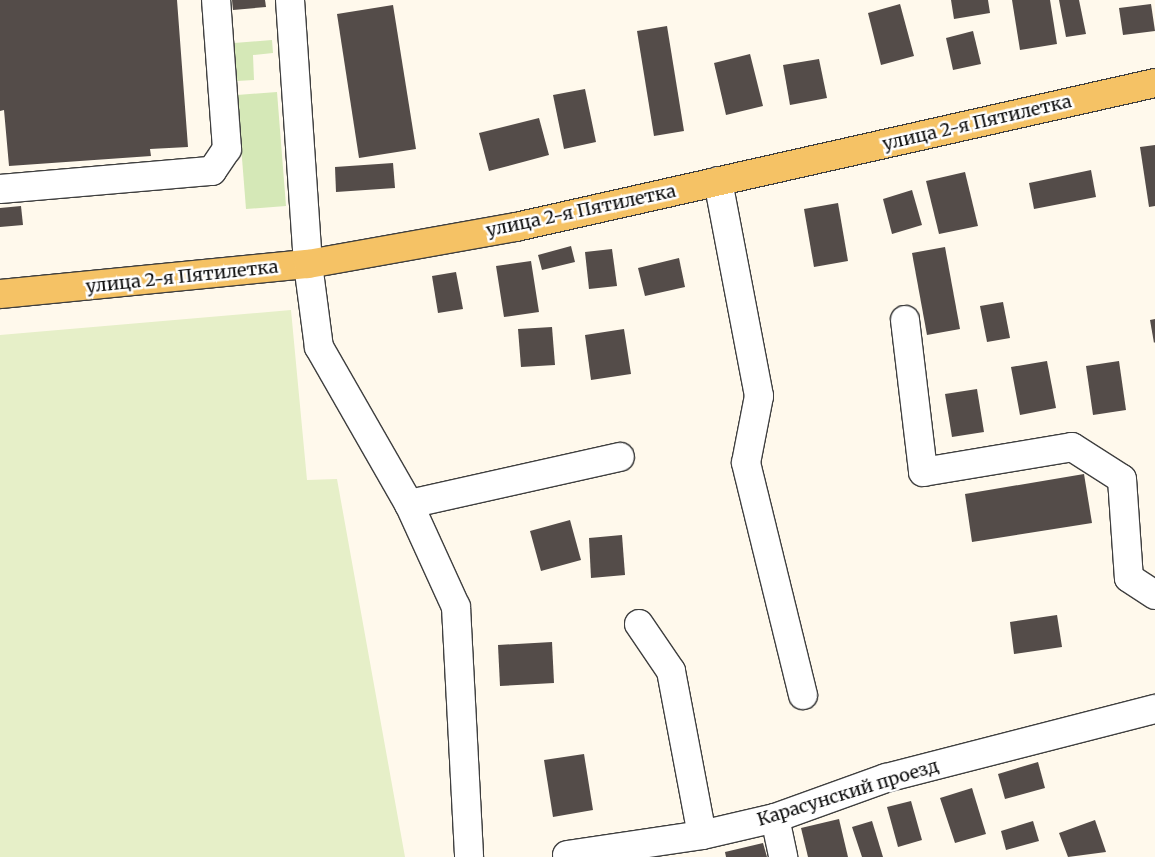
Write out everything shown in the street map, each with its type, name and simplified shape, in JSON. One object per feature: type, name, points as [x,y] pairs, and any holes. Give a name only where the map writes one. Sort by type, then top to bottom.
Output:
[{"type":"main road","name":"улица 2-я Пятилетка","points":[[0,294],[308,264],[516,227],[1155,83]]},
{"type":"street","points":[[0,189],[212,172],[227,149],[216,0]]},
{"type":"street","points":[[290,0],[308,264],[318,347],[409,504],[456,607],[469,857]]},
{"type":"street","points":[[718,182],[759,396],[746,463],[803,695]]},
{"type":"street","points":[[904,320],[922,472],[1072,447],[1122,479],[1129,578],[1155,596]]},
{"type":"street","points":[[409,504],[620,457]]},
{"type":"street","points":[[639,624],[671,671],[702,835]]},
{"type":"street","name":"Карасунский проезд","points":[[567,855],[702,835],[775,818],[886,778],[1155,710]]},
{"type":"street","points":[[775,818],[783,857]]},
{"type":"green space","points":[[272,40],[273,53],[253,55],[254,80],[237,81],[234,43]]},
{"type":"green space","points":[[277,92],[286,206],[246,209],[237,95]]},
{"type":"green space","points":[[291,310],[307,480],[337,479],[405,857],[0,857],[0,335]]},
{"type":"building","points":[[0,0],[177,0],[188,147],[150,149],[151,156],[9,166],[4,110],[0,111]]},
{"type":"building","points":[[232,0],[265,0],[266,7],[233,10]]},
{"type":"building","points":[[951,0],[988,0],[990,13],[954,19]]},
{"type":"building","points":[[1012,0],[1050,0],[1057,44],[1020,50]]},
{"type":"building","points":[[1059,0],[1079,0],[1086,34],[1066,37]]},
{"type":"building","points":[[900,4],[914,56],[881,65],[868,13]]},
{"type":"building","points":[[1151,4],[1155,31],[1123,35],[1119,8]]},
{"type":"building","points":[[393,5],[416,149],[359,158],[337,14]]},
{"type":"building","points":[[667,26],[684,131],[654,136],[637,31]]},
{"type":"building","points":[[973,31],[981,64],[953,70],[946,38]]},
{"type":"building","points":[[750,54],[763,106],[726,115],[714,63]]},
{"type":"building","points":[[819,59],[827,98],[790,105],[783,65]]},
{"type":"building","points":[[585,89],[596,142],[564,149],[553,95]]},
{"type":"building","points":[[539,118],[549,155],[489,171],[479,133]]},
{"type":"building","points":[[1155,145],[1155,206],[1149,207],[1140,147]]},
{"type":"building","points":[[393,163],[395,188],[336,192],[335,167]]},
{"type":"building","points":[[1091,170],[1096,197],[1034,209],[1029,183]]},
{"type":"building","points":[[965,172],[978,226],[939,234],[926,181]]},
{"type":"building","points":[[912,190],[922,225],[892,234],[883,199]]},
{"type":"building","points":[[838,203],[848,261],[814,267],[804,209]]},
{"type":"building","points":[[21,206],[23,225],[0,227],[0,208]]},
{"type":"building","points":[[571,246],[575,262],[542,270],[538,255]]},
{"type":"building","points":[[945,247],[960,329],[927,335],[912,253]]},
{"type":"building","points":[[612,249],[617,286],[589,289],[585,252]]},
{"type":"building","points":[[679,258],[685,287],[645,296],[638,268]]},
{"type":"building","points":[[531,261],[539,312],[504,317],[496,266]]},
{"type":"building","points":[[456,272],[463,309],[438,313],[432,276]]},
{"type":"building","points":[[1003,302],[1010,338],[987,342],[980,306]]},
{"type":"building","points":[[1155,319],[1155,342],[1154,343],[1150,320]]},
{"type":"building","points":[[552,327],[555,365],[521,367],[518,329]]},
{"type":"building","points":[[624,329],[631,374],[591,380],[585,335]]},
{"type":"building","points":[[1047,361],[1056,408],[1020,415],[1011,367]]},
{"type":"building","points":[[1119,361],[1126,410],[1093,415],[1086,366]]},
{"type":"building","points":[[977,389],[984,432],[952,437],[945,394]]},
{"type":"building","points":[[1084,474],[1092,523],[972,542],[965,494]]},
{"type":"building","points":[[570,520],[581,560],[541,571],[530,531]]},
{"type":"building","points":[[622,535],[625,575],[591,578],[589,538]]},
{"type":"building","points":[[1057,615],[1062,647],[1014,654],[1010,622]]},
{"type":"building","points":[[552,642],[554,683],[500,686],[498,645]]},
{"type":"building","points":[[584,754],[593,810],[553,817],[544,760]]},
{"type":"building","points":[[1038,762],[1045,788],[1005,799],[998,774]]},
{"type":"building","points":[[972,788],[986,834],[955,843],[940,798]]},
{"type":"building","points":[[911,801],[922,840],[898,847],[887,807]]},
{"type":"building","points":[[839,819],[848,857],[808,857],[801,828]]},
{"type":"building","points":[[1095,820],[1106,852],[1068,857],[1059,833]]},
{"type":"building","points":[[872,821],[883,857],[862,857],[852,827]]},
{"type":"building","points":[[1033,821],[1039,841],[1006,850],[1001,831]]},
{"type":"building","points":[[763,843],[767,857],[726,857],[725,852]]}]
